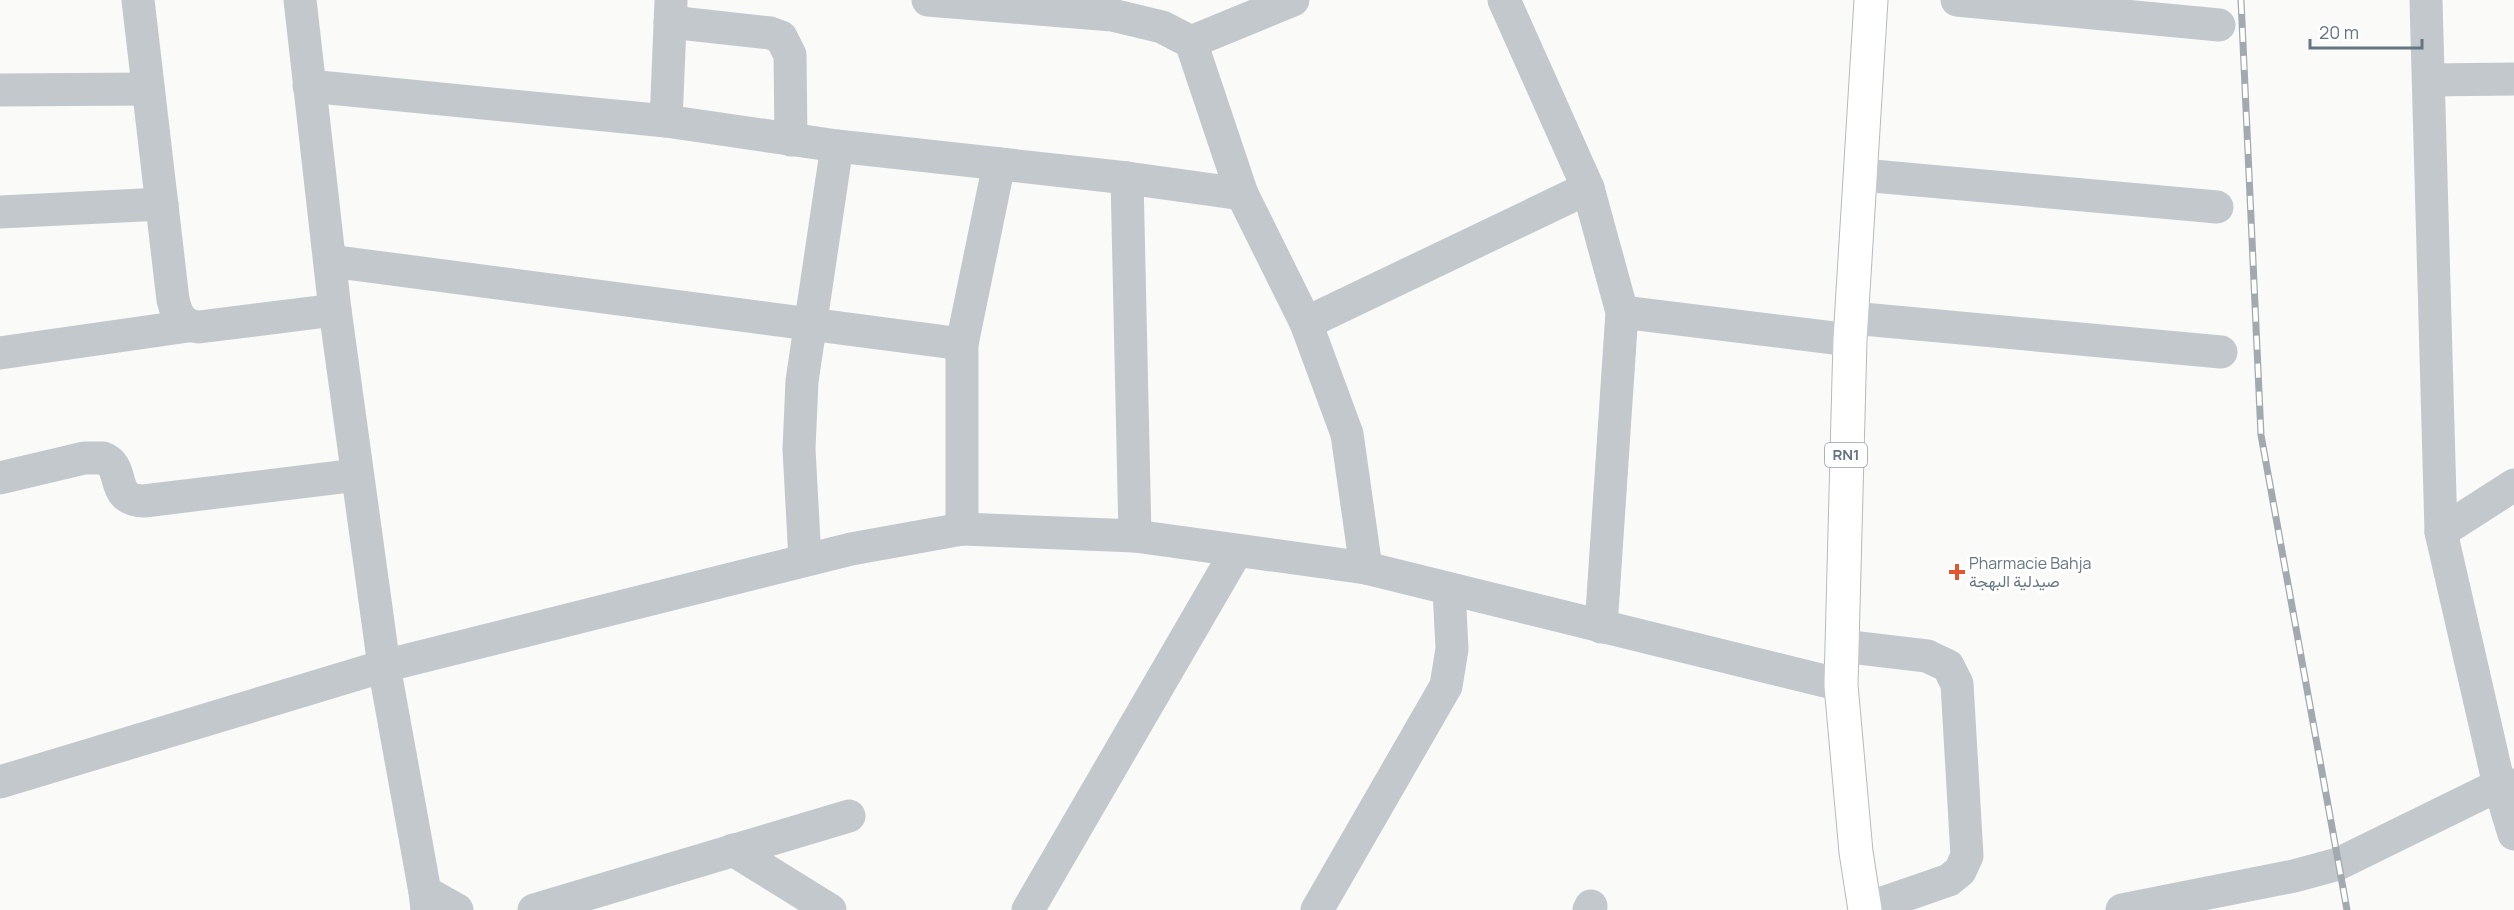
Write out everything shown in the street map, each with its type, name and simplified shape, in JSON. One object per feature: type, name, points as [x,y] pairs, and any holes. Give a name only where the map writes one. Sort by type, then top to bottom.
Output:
[{"type":"main road","name":"RN1","points":[[1865,910],[1856,852],[1841,685],[1851,329],[1871,0]]},
{"type":"street","points":[[138,0],[176,312],[188,326]]},
{"type":"street","points":[[300,0],[335,310],[384,666],[426,901],[457,910]]},
{"type":"street","points":[[928,0],[1112,15],[1142,21],[1176,32],[1191,42],[1242,194],[1306,323],[1347,434],[1366,568]]},
{"type":"street","points":[[1191,42],[1293,0]]},
{"type":"street","points":[[1504,0],[1588,188],[1622,312],[1601,627]]},
{"type":"street","points":[[1957,0],[2219,25]]},
{"type":"street","points":[[2426,0],[2441,532],[2509,778],[2514,834]]},
{"type":"street","points":[[666,121],[670,11],[781,37],[790,55],[791,140]]},
{"type":"street","points":[[2428,80],[2514,79]]},
{"type":"street","points":[[309,86],[666,121],[837,146],[1127,178],[1242,194]]},
{"type":"street","points":[[0,90],[148,89]]},
{"type":"street","points":[[805,560],[799,449],[802,381],[837,146]]},
{"type":"street","points":[[962,529],[962,344],[999,164]]},
{"type":"street","points":[[1862,175],[2217,207]]},
{"type":"street","points":[[1127,178],[1135,536]]},
{"type":"street","points":[[1306,323],[1588,188]]},
{"type":"street","points":[[0,212],[162,204]]},
{"type":"street","points":[[330,261],[962,344]]},
{"type":"street","points":[[0,353],[188,326],[206,327],[335,310]]},
{"type":"street","points":[[1622,312],[2221,352]]},
{"type":"street","points":[[0,478],[84,458],[103,458],[112,466],[125,497],[131,501],[144,501],[357,474]]},
{"type":"street","points":[[2441,532],[2514,485]]},
{"type":"street","points":[[0,782],[384,666],[805,560],[962,529],[1135,536],[1236,552],[1366,568],[1841,685]]},
{"type":"street","points":[[1028,910],[1236,552]]},
{"type":"street","points":[[1317,910],[1446,686],[1452,649],[1449,589]]},
{"type":"street","points":[[1842,646],[1927,656],[1948,666],[1958,684],[1967,856],[1960,870],[1949,880],[1865,910]]},
{"type":"street","points":[[2122,910],[2294,876],[2338,864],[2509,778]]},
{"type":"street","points":[[534,910],[849,816]]},
{"type":"street","points":[[733,850],[830,910]]},
{"type":"railway","points":[[2241,0],[2261,435],[2347,910]]},
{"type":"place","name":"Pharmacie Bahja صيدلية البهجة","points":[[1957,572]]}]
